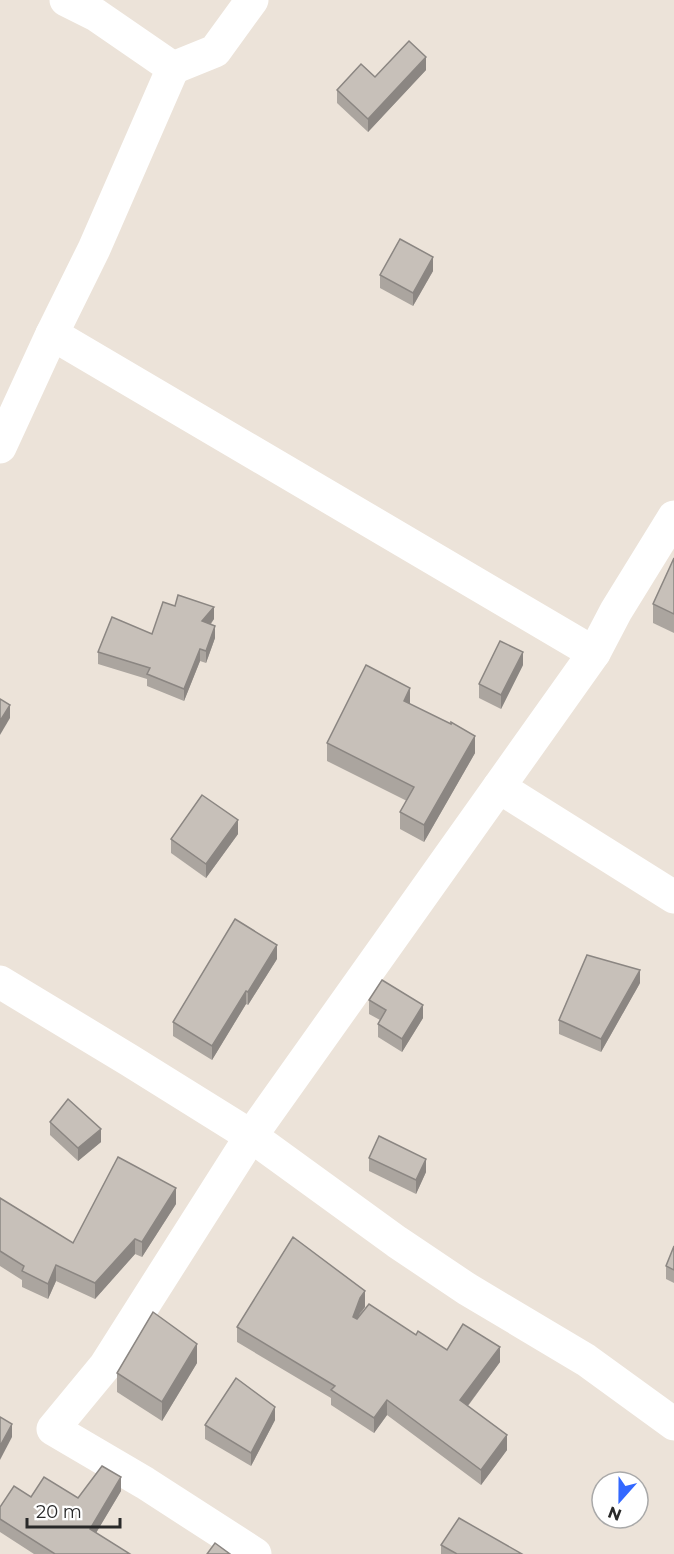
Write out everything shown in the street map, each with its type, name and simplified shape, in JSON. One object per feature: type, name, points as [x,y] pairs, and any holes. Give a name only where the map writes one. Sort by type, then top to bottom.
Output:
[{"type":"street","points":[[66,0],[96,15],[173,68]]},
{"type":"street","points":[[0,447],[93,249],[173,68],[215,51],[252,0]]},
{"type":"street","points":[[52,334],[594,653]]},
{"type":"street","points":[[255,1554],[145,1483],[53,1429],[105,1366],[251,1136],[594,653],[616,611],[674,517]]},
{"type":"street","points":[[499,787],[674,897]]},
{"type":"street","points":[[0,982],[129,1059],[251,1136],[407,1249],[466,1289],[586,1360],[674,1424]]},
{"type":"building","points":[[409,41],[426,57],[368,119],[337,90],[361,64],[375,77]]},
{"type":"building","points":[[400,239],[433,257],[413,293],[380,275]]},
{"type":"building","points":[[674,558],[674,614],[653,604]]},
{"type":"building","points":[[178,595],[214,607],[202,621],[215,626],[206,651],[200,649],[184,689],[147,674],[150,668],[98,652],[112,617],[152,634],[163,602],[175,606]]},
{"type":"building","points":[[500,641],[523,652],[501,695],[479,684]]},
{"type":"building","points":[[366,665],[410,688],[404,701],[451,724],[451,722],[475,736],[424,825],[400,812],[414,787],[327,743]]},
{"type":"building","points":[[0,699],[10,705],[0,721]]},
{"type":"building","points":[[202,795],[238,820],[206,864],[171,839]]},
{"type":"building","points":[[235,919],[277,945],[212,1046],[173,1022]]},
{"type":"building","points":[[587,955],[640,970],[601,1039],[559,1020]]},
{"type":"building","points":[[382,980],[423,1005],[402,1039],[378,1024],[386,1010],[369,1000]]},
{"type":"building","points":[[68,1099],[101,1129],[78,1148],[50,1122]]},
{"type":"building","points":[[379,1136],[426,1159],[416,1180],[369,1158]]},
{"type":"building","points":[[118,1157],[176,1188],[142,1242],[135,1239],[95,1283],[56,1265],[48,1284],[22,1271],[24,1266],[0,1251],[0,1198],[73,1243]]},
{"type":"building","points":[[293,1237],[365,1291],[353,1317],[357,1319],[369,1304],[416,1335],[418,1331],[447,1350],[463,1324],[500,1347],[460,1400],[507,1435],[481,1470],[387,1400],[374,1418],[331,1390],[335,1386],[237,1327]]},
{"type":"building","points":[[674,1246],[674,1270],[666,1266]]},
{"type":"building","points":[[153,1312],[197,1344],[162,1402],[117,1373]]},
{"type":"building","points":[[236,1378],[275,1407],[251,1453],[205,1425]]},
{"type":"building","points":[[0,1417],[12,1424],[0,1446]]},
{"type":"building","points":[[102,1466],[121,1477],[90,1529],[130,1554],[55,1554],[0,1519],[0,1507],[14,1486],[31,1497],[44,1477],[78,1498]]},
{"type":"building","points":[[459,1518],[522,1554],[457,1554],[441,1545]]},
{"type":"building","points":[[215,1543],[230,1554],[207,1554]]}]
